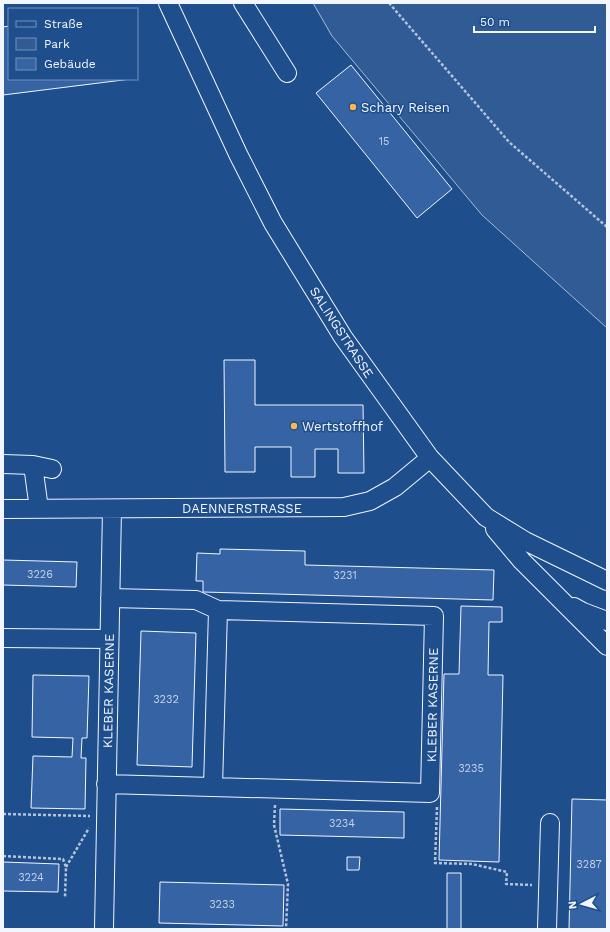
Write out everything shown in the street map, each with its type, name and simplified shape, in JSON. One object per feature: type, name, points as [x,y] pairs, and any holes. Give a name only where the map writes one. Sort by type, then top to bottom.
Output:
[{"type":"street","name":"SALINGSTRASSE","points":[[168,3],[238,154],[273,223],[343,337],[430,458],[486,517],[525,541],[607,581]]},
{"type":"street","points":[[243,3],[287,73]]},
{"type":"street","name":"DAENNERSTRASSE","points":[[3,509],[344,507],[370,501],[395,487],[430,458]]},
{"type":"street","points":[[3,464],[33,465],[52,469]]},
{"type":"street","points":[[33,465],[39,509]]},
{"type":"street","name":"KLEBER KASERNE","points":[[104,929],[112,509]]},
{"type":"street","points":[[486,517],[522,561],[607,646]]},
{"type":"street","name":"KLEBER KASERNE","points":[[110,598],[196,600],[218,610],[434,616],[430,793]]},
{"type":"street","points":[[561,599],[583,612],[607,621]]},
{"type":"street","points":[[213,787],[218,610]]},
{"type":"street","points":[[3,638],[109,639]]},
{"type":"street","points":[[106,784],[430,793]]},
{"type":"street","points":[[548,929],[550,823]]},
{"type":"path","points":[[389,3],[509,142],[607,227]]},
{"type":"path","points":[[275,789],[274,825],[288,884],[286,929]]},
{"type":"path","points":[[430,793],[437,798],[435,863],[472,864],[507,872],[506,884],[549,885]]},
{"type":"path","points":[[3,814],[92,816],[91,820]]},
{"type":"path","points":[[66,867],[91,824]]},
{"type":"path","points":[[3,856],[63,859],[66,867],[65,897]]},
{"type":"green space","points":[[313,3],[607,3],[607,328],[482,215],[332,36]]},
{"type":"building","points":[[8,26],[8,80],[123,80],[3,95],[3,27]]},
{"type":"building","points":[[351,65],[452,189],[417,218],[316,93]]},
{"type":"building","name":"Wertstoffhof","points":[[224,360],[255,360],[255,405],[363,405],[364,473],[338,473],[338,449],[315,449],[315,477],[291,477],[291,447],[255,447],[255,472],[225,472]]},
{"type":"building","points":[[220,549],[305,551],[305,565],[494,570],[493,600],[203,592],[203,581],[196,581],[197,553],[220,554]]},
{"type":"building","points":[[3,560],[77,562],[76,587],[3,585]]},
{"type":"building","points":[[461,606],[502,607],[502,622],[489,622],[488,675],[503,675],[499,862],[439,860],[444,674],[459,674]]},
{"type":"building","points":[[141,631],[196,633],[192,767],[137,765]]},
{"type":"building","points":[[33,675],[89,676],[87,738],[82,738],[81,758],[86,758],[85,809],[31,808],[33,756],[72,757],[73,738],[32,737]]},
{"type":"building","points":[[572,799],[607,800],[607,929],[569,929]]},
{"type":"building","points":[[280,809],[404,812],[404,838],[280,835]]},
{"type":"building","points":[[347,857],[360,857],[359,870],[347,870]]},
{"type":"building","points":[[3,862],[59,864],[58,892],[3,891]]},
{"type":"building","points":[[447,873],[461,873],[461,929],[447,929]]},
{"type":"building","points":[[160,882],[284,885],[283,926],[159,923]]},
{"type":"place","name":"Schary Reisen","points":[[353,107]]},
{"type":"place","name":"Wertstoffhof","points":[[294,426]]}]
